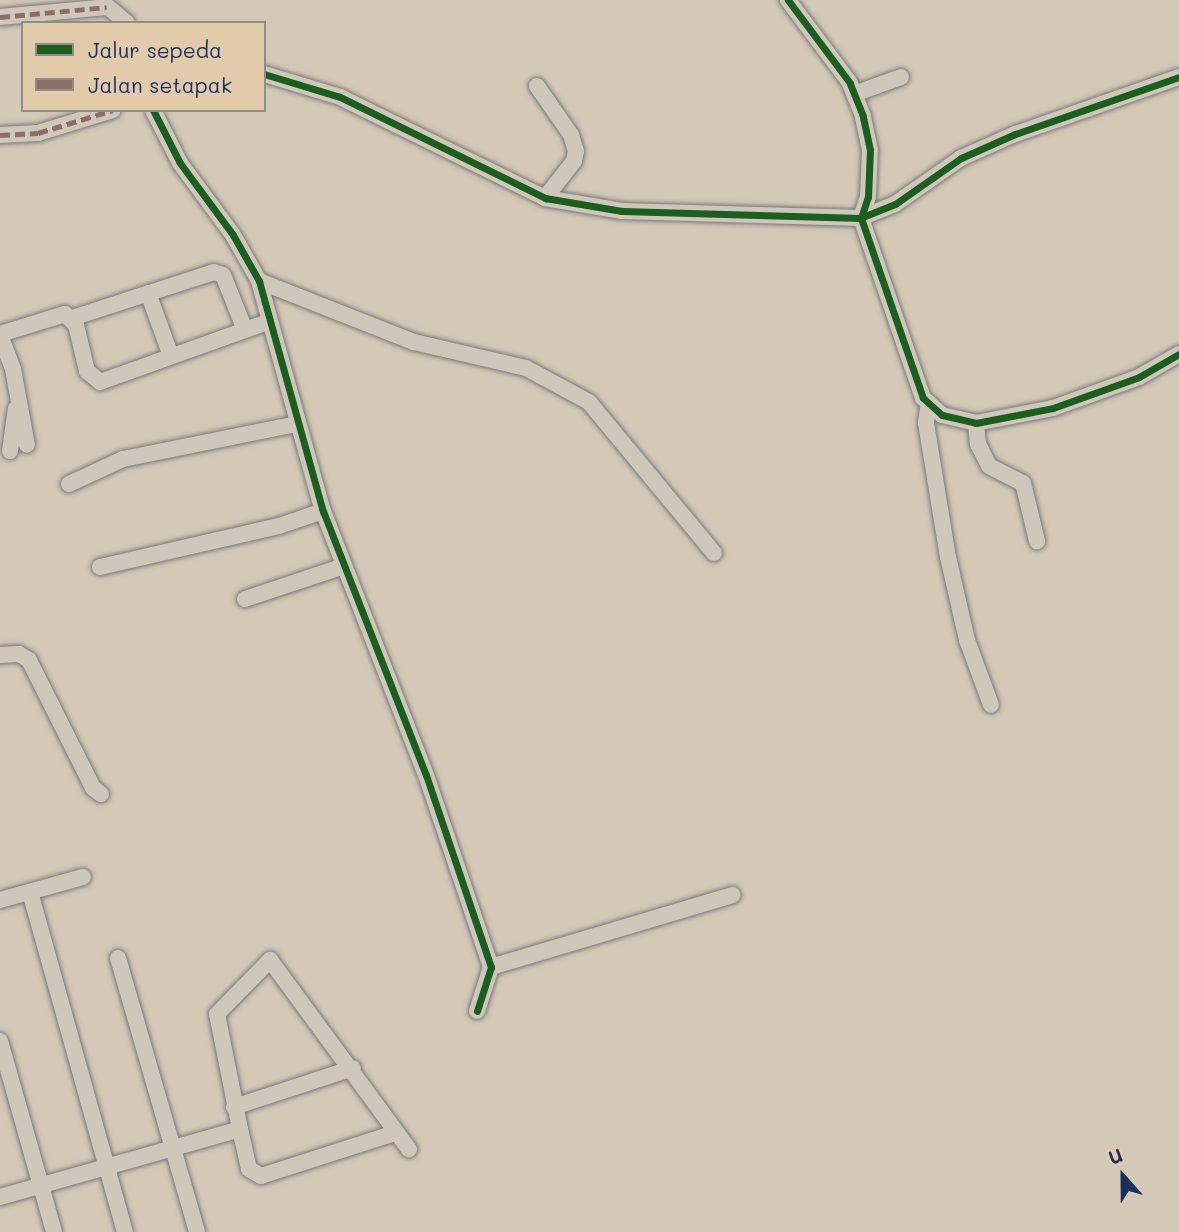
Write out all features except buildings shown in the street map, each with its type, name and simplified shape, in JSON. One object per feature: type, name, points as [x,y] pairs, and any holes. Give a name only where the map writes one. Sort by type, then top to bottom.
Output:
[{"type":"street","points":[[788,0],[855,94],[870,150],[868,197],[861,218],[911,369],[929,403],[942,415],[976,424],[1053,408],[1139,377],[1179,354]]},
{"type":"street","points":[[0,17],[104,4],[125,21]]},
{"type":"street","points":[[266,75],[340,97],[545,198],[622,211],[861,218],[895,204],[961,158],[1014,134],[1179,77]]},
{"type":"street","points":[[855,94],[901,76]]},
{"type":"street","points":[[537,86],[571,135],[576,150],[574,161],[545,198]]},
{"type":"street","points":[[0,135],[38,133],[106,112]]},
{"type":"street","points":[[154,112],[180,163],[233,235],[259,281],[296,424],[323,511],[426,775],[491,967],[477,1011]]},
{"type":"street","points":[[72,318],[214,272],[223,275],[245,330]]},
{"type":"street","points":[[259,281],[414,342],[526,368],[589,402],[714,553]]},
{"type":"street","points":[[148,293],[171,356]]},
{"type":"street","points":[[27,445],[18,395],[0,335],[65,314],[72,318],[88,371],[100,382],[268,322]]},
{"type":"street","points":[[10,451],[18,395]]},
{"type":"street","points":[[929,403],[926,423],[948,557],[967,640],[991,705]]},
{"type":"street","points":[[69,484],[122,458],[296,424]]},
{"type":"street","points":[[976,424],[978,444],[989,466],[1023,483],[1037,541]]},
{"type":"street","points":[[100,567],[279,526],[323,511]]},
{"type":"street","points":[[245,599],[344,566]]},
{"type":"street","points":[[0,655],[19,654],[29,660],[93,788],[101,794]]},
{"type":"street","points":[[0,900],[83,877]]},
{"type":"street","points":[[30,892],[125,1232]]},
{"type":"street","points":[[491,967],[733,895]]},
{"type":"street","points":[[118,958],[197,1232]]},
{"type":"street","points":[[395,1133],[261,1175],[249,1169],[234,1107],[217,1014],[268,960],[274,961],[409,1149]]},
{"type":"street","points":[[0,1041],[54,1232]]},
{"type":"street","points":[[234,1107],[353,1068]]},
{"type":"street","points":[[0,1197],[43,1187],[240,1129]]},
{"type":"marked path","points":[[0,17],[107,7]]},
{"type":"marked path","points":[[0,135],[38,133],[106,112]]},
{"type":"cycle path","points":[[266,75],[340,97],[545,198],[622,211],[861,218],[868,197],[870,150],[863,116],[850,83],[788,0]]},
{"type":"cycle path","points":[[1179,77],[1015,134],[961,158],[895,204],[861,218],[923,398],[942,415],[976,423],[1053,408],[1139,377],[1179,354]]},
{"type":"cycle path","points":[[154,112],[180,163],[233,235],[259,281],[323,511],[426,775],[491,967],[477,1011]]}]
